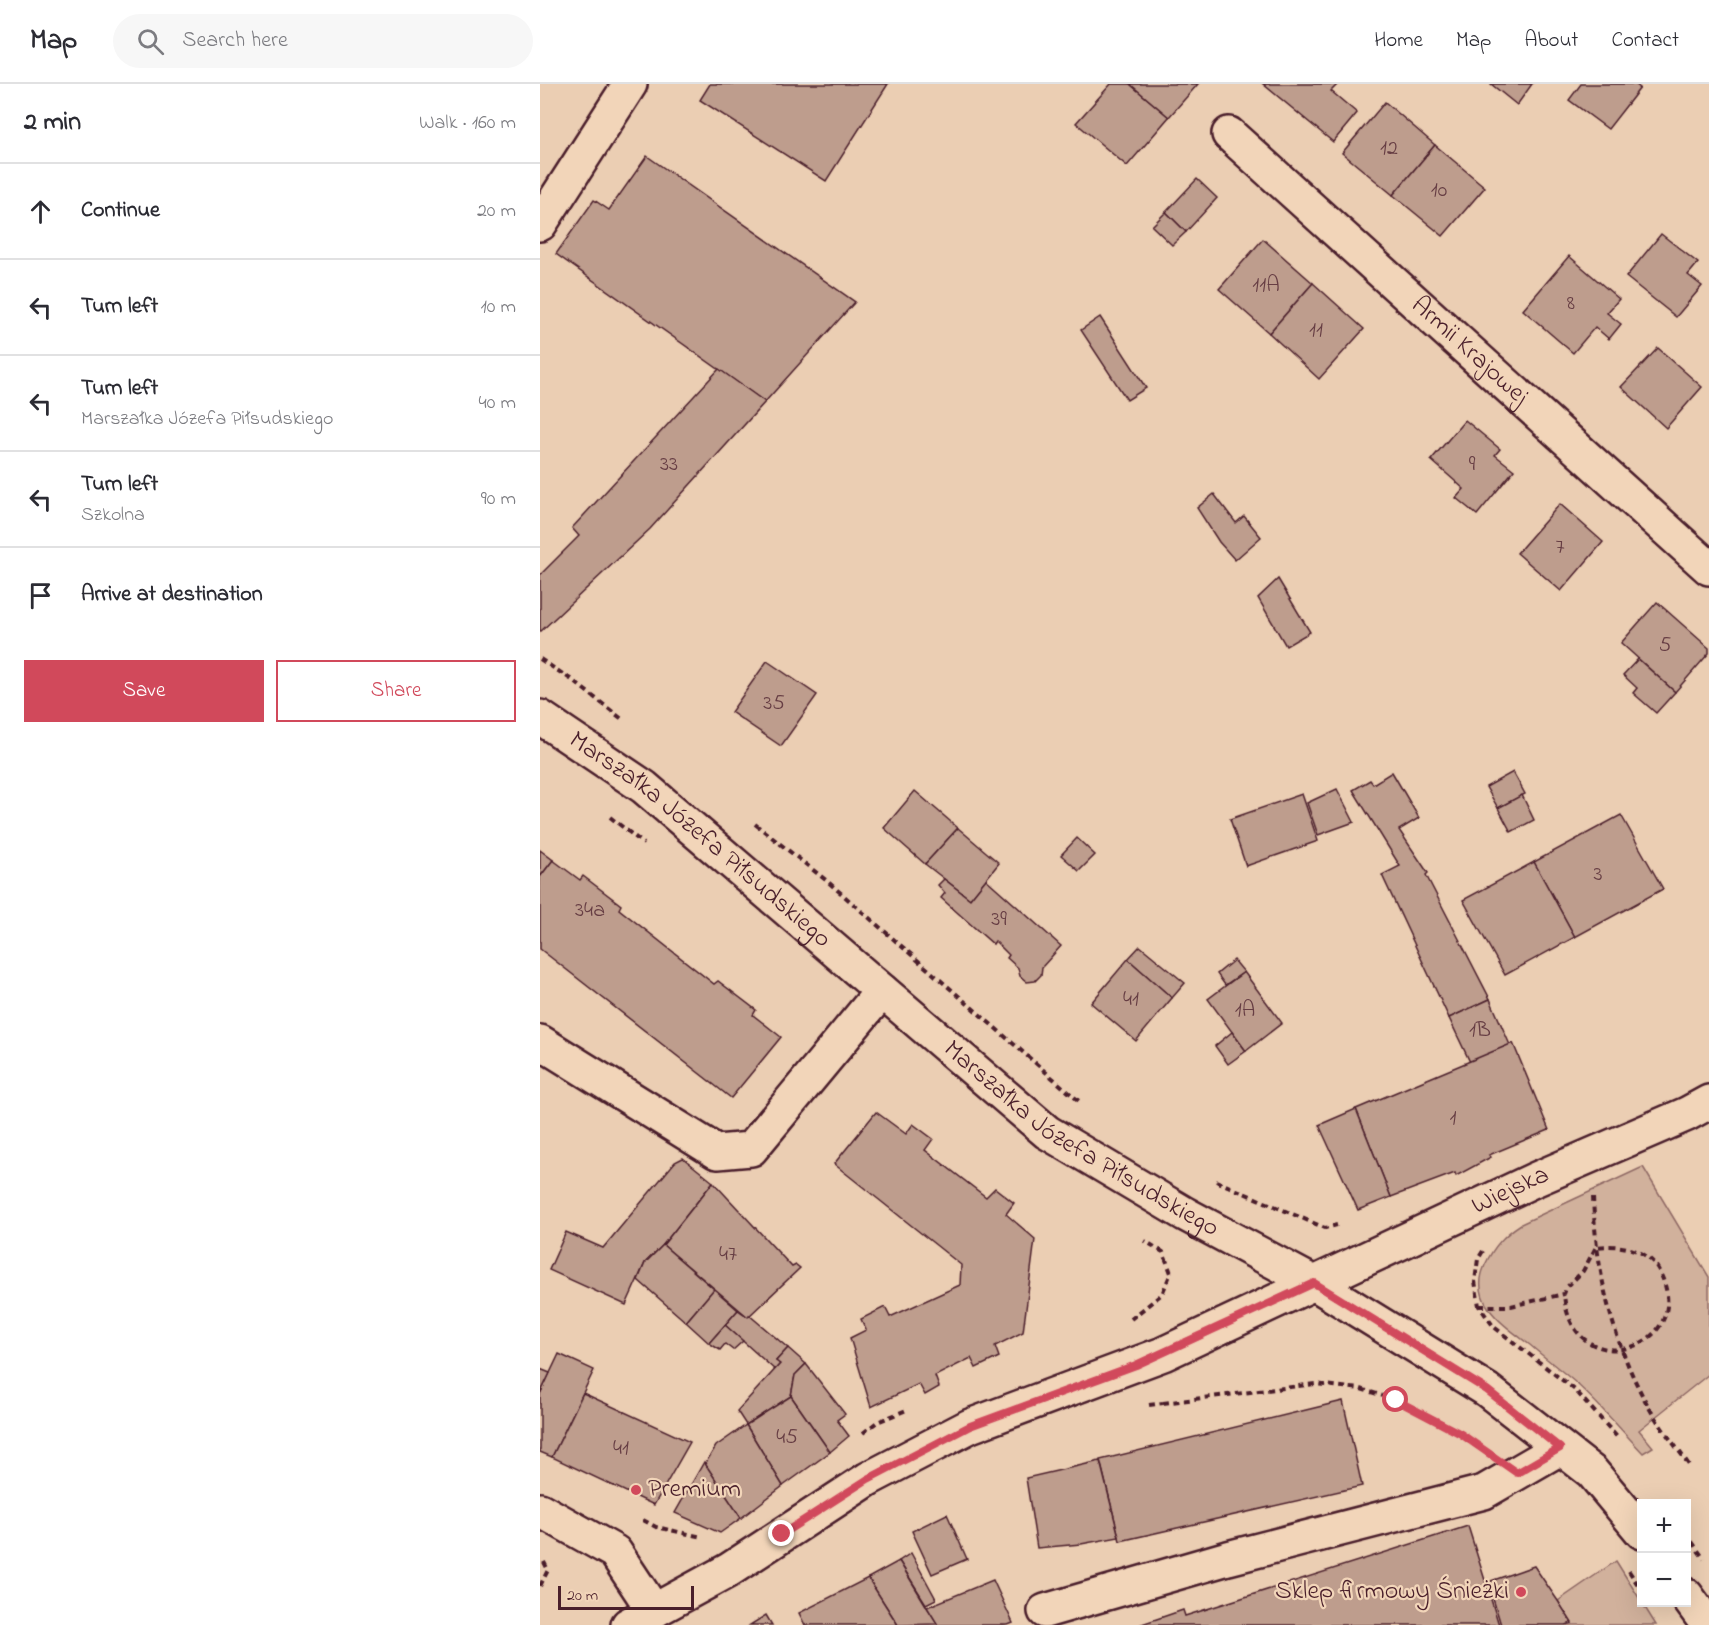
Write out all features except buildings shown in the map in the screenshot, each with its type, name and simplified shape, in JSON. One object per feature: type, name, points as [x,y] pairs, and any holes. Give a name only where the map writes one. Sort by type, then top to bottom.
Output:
[{"type":"street","points":[[540,224],[630,84]]},
{"type":"street","name":"Armii Krajowej","points":[[1229,134],[1709,568]]},
{"type":"street","name":"Marszałka Józefa Piłsudskiego","points":[[540,717],[644,787],[1047,1132],[1185,1214],[1314,1283],[1487,1390],[1592,1473],[1637,1527]]},
{"type":"street","points":[[540,1042],[717,1152],[751,1149],[882,991]]},
{"type":"street","name":"Wiejska","points":[[641,1618],[729,1570],[868,1479],[970,1426],[1136,1365],[1534,1180],[1687,1114],[1709,1102]]},
{"type":"street","points":[[1045,1611],[1228,1558],[1484,1491],[1560,1448]]},
{"type":"street","points":[[540,1510],[615,1552],[641,1618]]},
{"type":"street","points":[[1691,1602],[1708,1625]]},
{"type":"path","points":[[540,659],[572,680],[626,723]]},
{"type":"path","points":[[754,824],[827,881],[1081,1102]]},
{"type":"path","points":[[1205,1177],[1325,1228],[1342,1224]]},
{"type":"path","points":[[1593,1194],[1596,1247],[1604,1294],[1630,1372],[1655,1417],[1689,1465]]},
{"type":"path","points":[[1609,1245],[1636,1250],[1655,1263],[1666,1283],[1668,1306],[1660,1326],[1644,1342],[1623,1350],[1608,1350],[1593,1345],[1581,1336],[1568,1317],[1564,1294],[1566,1288],[1583,1271],[1596,1247],[1609,1245]]},
{"type":"path","points":[[1479,1306],[1511,1306],[1564,1294]]},
{"type":"path","points":[[1121,1323],[1131,1319],[1134,1326]]},
{"type":"path","points":[[1494,1328],[1551,1370]]},
{"type":"path","points":[[1143,1407],[1315,1384],[1361,1389],[1396,1400],[1461,1434],[1517,1473]]},
{"type":"path","points":[[1160,1394],[1163,1403]]},
{"type":"path","points":[[859,1437],[877,1422],[920,1404]]},
{"type":"path","points":[[636,1517],[656,1527],[705,1538]]},
{"type":"path","points":[[1691,1540],[1709,1567]]},
{"type":"path","points":[[540,1556],[548,1570],[540,1586]]},
{"type":"path","points":[[1623,1562],[1637,1585]]},
{"type":"shaded area","points":[[1643,1167],[1709,1277],[1709,1374],[1639,1430],[1653,1447],[1643,1453],[1576,1383],[1491,1312],[1481,1291],[1481,1279],[1492,1252],[1515,1228]]},
{"type":"shaded area","points":[[1616,1561],[1637,1595],[1637,1607],[1645,1607],[1656,1625],[1566,1625],[1572,1623],[1558,1601]]},
{"type":"place","name":"Premium","points":[[636,1490]]},
{"type":"place","name":"Sklep firmowy Śnieżki","points":[[1521,1592]]},
{"type":"route","points":[[782,1534],[868,1479],[970,1426],[1163,1354],[1314,1283],[1487,1390],[1560,1448],[1517,1473],[1461,1434],[1396,1400]]}]
